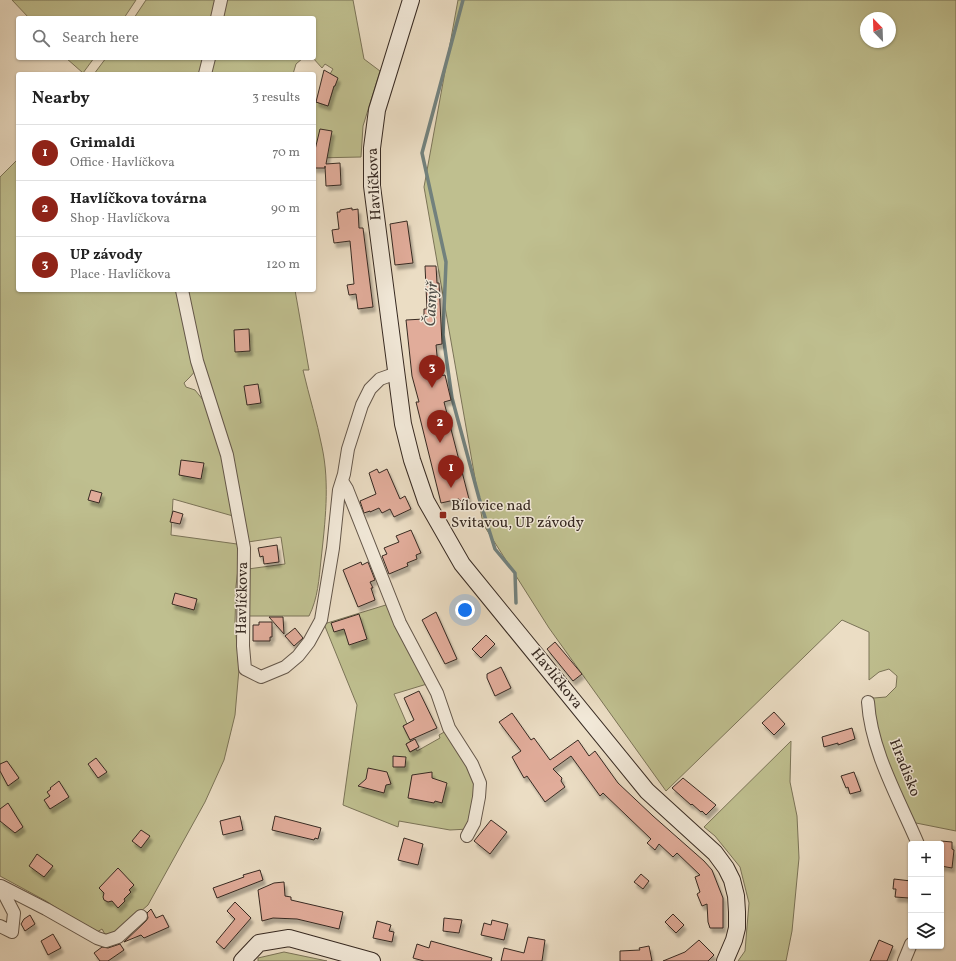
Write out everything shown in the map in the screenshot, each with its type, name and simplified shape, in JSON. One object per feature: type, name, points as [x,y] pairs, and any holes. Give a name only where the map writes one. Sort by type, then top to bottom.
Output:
[{"type":"main road","name":"Havlíčkova","points":[[411,0],[378,110],[372,148],[372,186],[403,424],[414,467],[426,501],[462,564],[647,791],[715,853],[726,868],[732,880],[736,896],[737,928],[734,940],[725,961]]},
{"type":"main road","points":[[242,961],[259,942],[289,938],[372,961]]},
{"type":"street","points":[[217,16],[221,0]]},
{"type":"street","points":[[206,72],[208,60]]},
{"type":"street","name":"Havlíčkova","points":[[182,292],[197,361],[227,455],[243,540],[243,646],[246,669],[261,677],[285,667],[298,656],[309,642],[320,620],[333,548],[339,490],[348,449],[365,397],[380,379],[397,373]]},
{"type":"street","points":[[342,480],[347,489],[400,623],[437,693],[449,728],[472,764],[480,783],[474,823],[467,836]]},
{"type":"street","name":"Hradisko","points":[[868,702],[869,717],[877,747],[891,784],[918,841]]},
{"type":"street","name":"Hradisko","points":[[918,829],[919,841]]},
{"type":"street","points":[[0,886],[46,909],[97,938],[106,941],[118,937],[141,916]]},
{"type":"street","points":[[0,886],[14,913],[12,932],[0,926]]},
{"type":"street","points":[[904,961],[909,949]]},
{"type":"green space","points":[[12,0],[136,0],[125,16],[27,16]]},
{"type":"green space","points":[[146,0],[217,0],[213,16],[135,16]]},
{"type":"green space","points":[[224,0],[353,0],[364,59],[380,71],[363,126],[361,157],[316,158],[316,102],[328,106],[337,78],[330,74],[333,69],[325,64],[322,68],[315,60],[316,16],[220,16]]},
{"type":"green space","points":[[458,0],[956,0],[956,831],[911,822],[888,766],[871,711],[870,696],[874,698],[886,697],[896,687],[897,676],[889,669],[879,672],[869,680],[869,632],[842,620],[666,791],[549,628],[483,524],[424,187]]},
{"type":"green space","points":[[68,60],[93,60],[84,72]]},
{"type":"green space","points":[[104,60],[204,60],[200,72],[96,72]]},
{"type":"green space","points":[[212,60],[301,60],[296,64],[294,72],[208,72]]},
{"type":"green space","points":[[16,161],[16,292],[179,292],[196,370],[184,383],[186,387],[195,390],[203,400],[219,441],[233,516],[173,499],[171,535],[237,544],[240,552],[236,586],[235,623],[239,669],[235,715],[224,760],[205,802],[148,905],[115,934],[106,936],[102,929],[97,932],[93,932],[46,901],[0,876],[0,177]]},
{"type":"green space","points":[[184,292],[295,292],[309,370],[303,370],[320,437],[326,475],[325,518],[320,574],[316,595],[309,616],[248,616],[248,569],[285,564],[281,537],[248,542],[199,360]]},
{"type":"green space","points":[[389,604],[427,684],[394,694],[407,724],[403,726],[411,741],[406,744],[410,752],[416,749],[417,751],[440,738],[439,735],[446,731],[479,786],[469,829],[450,830],[399,821],[398,827],[343,805],[357,705],[324,624]]},
{"type":"green space","points":[[791,741],[790,782],[797,816],[799,858],[792,931],[786,961],[738,961],[745,951],[749,903],[740,867],[715,836],[704,827]]},
{"type":"green space","points":[[284,952],[327,961],[258,961],[258,958]]},
{"type":"building","points":[[324,70],[338,78],[328,106],[316,102]]},
{"type":"building","points":[[320,129],[332,131],[326,164],[340,163],[341,185],[326,186],[325,166],[325,168],[316,168],[316,146]]},
{"type":"building","points":[[352,208],[352,210],[358,209],[359,228],[363,228],[373,307],[358,309],[356,294],[349,295],[347,285],[354,284],[350,241],[334,243],[332,230],[339,229],[337,212]]},
{"type":"building","points":[[407,221],[413,263],[395,265],[390,224]]},
{"type":"building","points":[[425,266],[436,266],[437,283],[439,283],[442,344],[436,345],[439,376],[445,375],[451,400],[444,402],[469,499],[459,501],[459,499],[441,503],[416,402],[419,402],[412,376],[406,320],[424,319],[424,309],[427,309]]},
{"type":"building","points":[[249,329],[250,351],[235,352],[234,330]]},
{"type":"building","points":[[258,384],[261,403],[247,405],[244,386]]},
{"type":"building","points":[[181,460],[204,463],[201,479],[179,475]]},
{"type":"building","points":[[377,469],[379,473],[387,469],[400,499],[405,496],[411,509],[394,517],[390,509],[382,513],[379,508],[364,513],[360,501],[376,494],[369,473]]},
{"type":"building","points":[[91,490],[102,493],[99,503],[88,500]]},
{"type":"building","points":[[173,511],[183,514],[180,524],[170,522]]},
{"type":"building","points":[[411,530],[421,553],[416,555],[417,559],[407,563],[408,566],[389,574],[382,556],[387,554],[384,548],[399,542],[396,536]]},
{"type":"building","points":[[277,545],[279,562],[264,564],[263,556],[260,557],[258,548]]},
{"type":"building","points":[[361,562],[362,565],[368,562],[375,580],[370,582],[373,588],[371,588],[375,600],[358,607],[343,570]]},
{"type":"building","points":[[175,593],[197,599],[194,610],[172,604]]},
{"type":"building","points":[[436,612],[457,659],[445,664],[422,620]]},
{"type":"building","points":[[359,614],[367,639],[349,645],[344,629],[334,632],[331,623]]},
{"type":"building","points":[[269,617],[283,617],[284,634]]},
{"type":"building","points":[[259,622],[272,622],[272,637],[270,637],[270,641],[253,641],[253,625],[259,625]]},
{"type":"building","points":[[295,628],[303,638],[294,646],[285,636]]},
{"type":"building","points":[[486,635],[495,644],[481,658],[472,649]]},
{"type":"building","points":[[555,642],[582,674],[573,681],[547,649]]},
{"type":"building","points":[[501,667],[511,688],[495,696],[487,678],[487,674]]},
{"type":"building","points":[[419,691],[437,728],[410,740],[403,726],[414,720],[404,698]]},
{"type":"building","points":[[774,712],[785,724],[774,735],[762,723]]},
{"type":"building","points":[[512,713],[531,740],[534,738],[550,760],[578,740],[589,756],[595,751],[618,783],[704,861],[712,870],[723,898],[723,928],[710,928],[708,922],[707,904],[702,906],[697,894],[700,892],[695,877],[700,875],[677,853],[673,857],[659,844],[655,850],[647,843],[651,839],[603,793],[600,796],[571,756],[553,769],[562,778],[561,781],[565,787],[545,802],[527,776],[524,778],[512,757],[521,751],[499,722]]},
{"type":"building","points":[[852,728],[855,739],[838,745],[838,743],[824,747],[822,737]]},
{"type":"building","points":[[415,739],[419,747],[410,752],[406,744]]},
{"type":"building","points":[[393,756],[406,757],[405,767],[393,767]]},
{"type":"building","points":[[96,758],[107,772],[98,778],[88,764]]},
{"type":"building","points":[[7,761],[19,778],[8,786],[0,771],[0,764]]},
{"type":"building","points":[[368,768],[387,772],[391,784],[386,785],[384,793],[358,786],[366,779]]},
{"type":"building","points":[[432,772],[432,778],[447,783],[442,803],[408,798],[412,775]]},
{"type":"building","points":[[854,772],[861,791],[850,794],[848,787],[846,788],[841,776]]},
{"type":"building","points":[[683,778],[716,805],[706,815],[692,804],[691,805],[672,788]]},
{"type":"building","points":[[59,781],[69,797],[50,809],[44,800],[50,796],[47,792],[51,789],[50,788]]},
{"type":"building","points":[[8,803],[23,827],[15,833],[0,821],[0,809]]},
{"type":"building","points":[[240,816],[243,830],[223,835],[220,821]]},
{"type":"building","points":[[275,816],[321,828],[318,839],[315,838],[314,840],[272,830]]},
{"type":"building","points":[[491,820],[507,832],[490,854],[474,841]]},
{"type":"building","points":[[141,830],[150,836],[141,848],[132,841]]},
{"type":"building","points":[[404,838],[423,844],[418,865],[398,860]]},
{"type":"building","points":[[944,841],[952,842],[952,849],[954,850],[952,868],[944,867]]},
{"type":"building","points":[[37,854],[53,866],[44,877],[29,866]]},
{"type":"building","points":[[118,868],[134,885],[129,890],[131,892],[124,899],[125,901],[118,908],[112,901],[108,902],[104,900],[104,893],[99,888]]},
{"type":"building","points":[[260,870],[263,880],[217,898],[213,888],[244,877],[243,875]]},
{"type":"building","points":[[641,874],[649,881],[643,889],[634,882]]},
{"type":"building","points":[[894,879],[908,881],[908,898],[895,897],[896,889],[893,889]]},
{"type":"building","points":[[284,882],[285,896],[291,897],[291,900],[343,912],[339,929],[297,919],[273,918],[262,921],[258,890],[274,883]]},
{"type":"building","points":[[235,902],[251,918],[224,949],[216,942],[235,919],[227,911]]},
{"type":"building","points":[[151,909],[156,918],[163,915],[169,927],[144,938],[141,935],[124,942],[146,921],[148,918],[147,913]]},
{"type":"building","points":[[673,914],[684,925],[676,933],[665,922]]},
{"type":"building","points":[[30,915],[35,924],[25,931],[21,924],[24,919]]},
{"type":"building","points":[[444,918],[462,920],[459,933],[443,931]]},
{"type":"building","points":[[492,920],[508,924],[504,940],[481,935],[484,923],[491,925]]},
{"type":"building","points":[[377,921],[391,925],[389,931],[394,932],[392,942],[373,938]]},
{"type":"building","points":[[53,934],[61,948],[48,955],[41,941]]},
{"type":"building","points":[[528,937],[545,940],[542,961],[501,961],[504,948],[524,953]]},
{"type":"building","points":[[699,940],[714,955],[708,961],[663,961],[685,952]]},
{"type":"building","points":[[879,940],[893,946],[887,961],[870,961]]},
{"type":"building","points":[[431,941],[492,958],[491,961],[424,961],[413,958],[417,944],[429,948]]},
{"type":"building","points":[[120,944],[124,950],[108,961],[100,961],[94,953],[102,947],[108,948]]},
{"type":"building","points":[[649,946],[652,961],[620,961],[620,951],[640,950],[639,948]]},
{"type":"waterway","name":"Časnýř","points":[[463,0],[422,153],[446,262],[443,335],[452,398],[479,498],[495,549],[515,573],[516,603]]},
{"type":"place","name":"UP závody","points":[[432,388]]},
{"type":"place","name":"Havlíčkova továrna","points":[[440,443]]},
{"type":"place","name":"Grimaldi","points":[[451,488]]},
{"type":"place","name":"Bílovice nad Svitavou, UP závody","points":[[443,515]]}]
